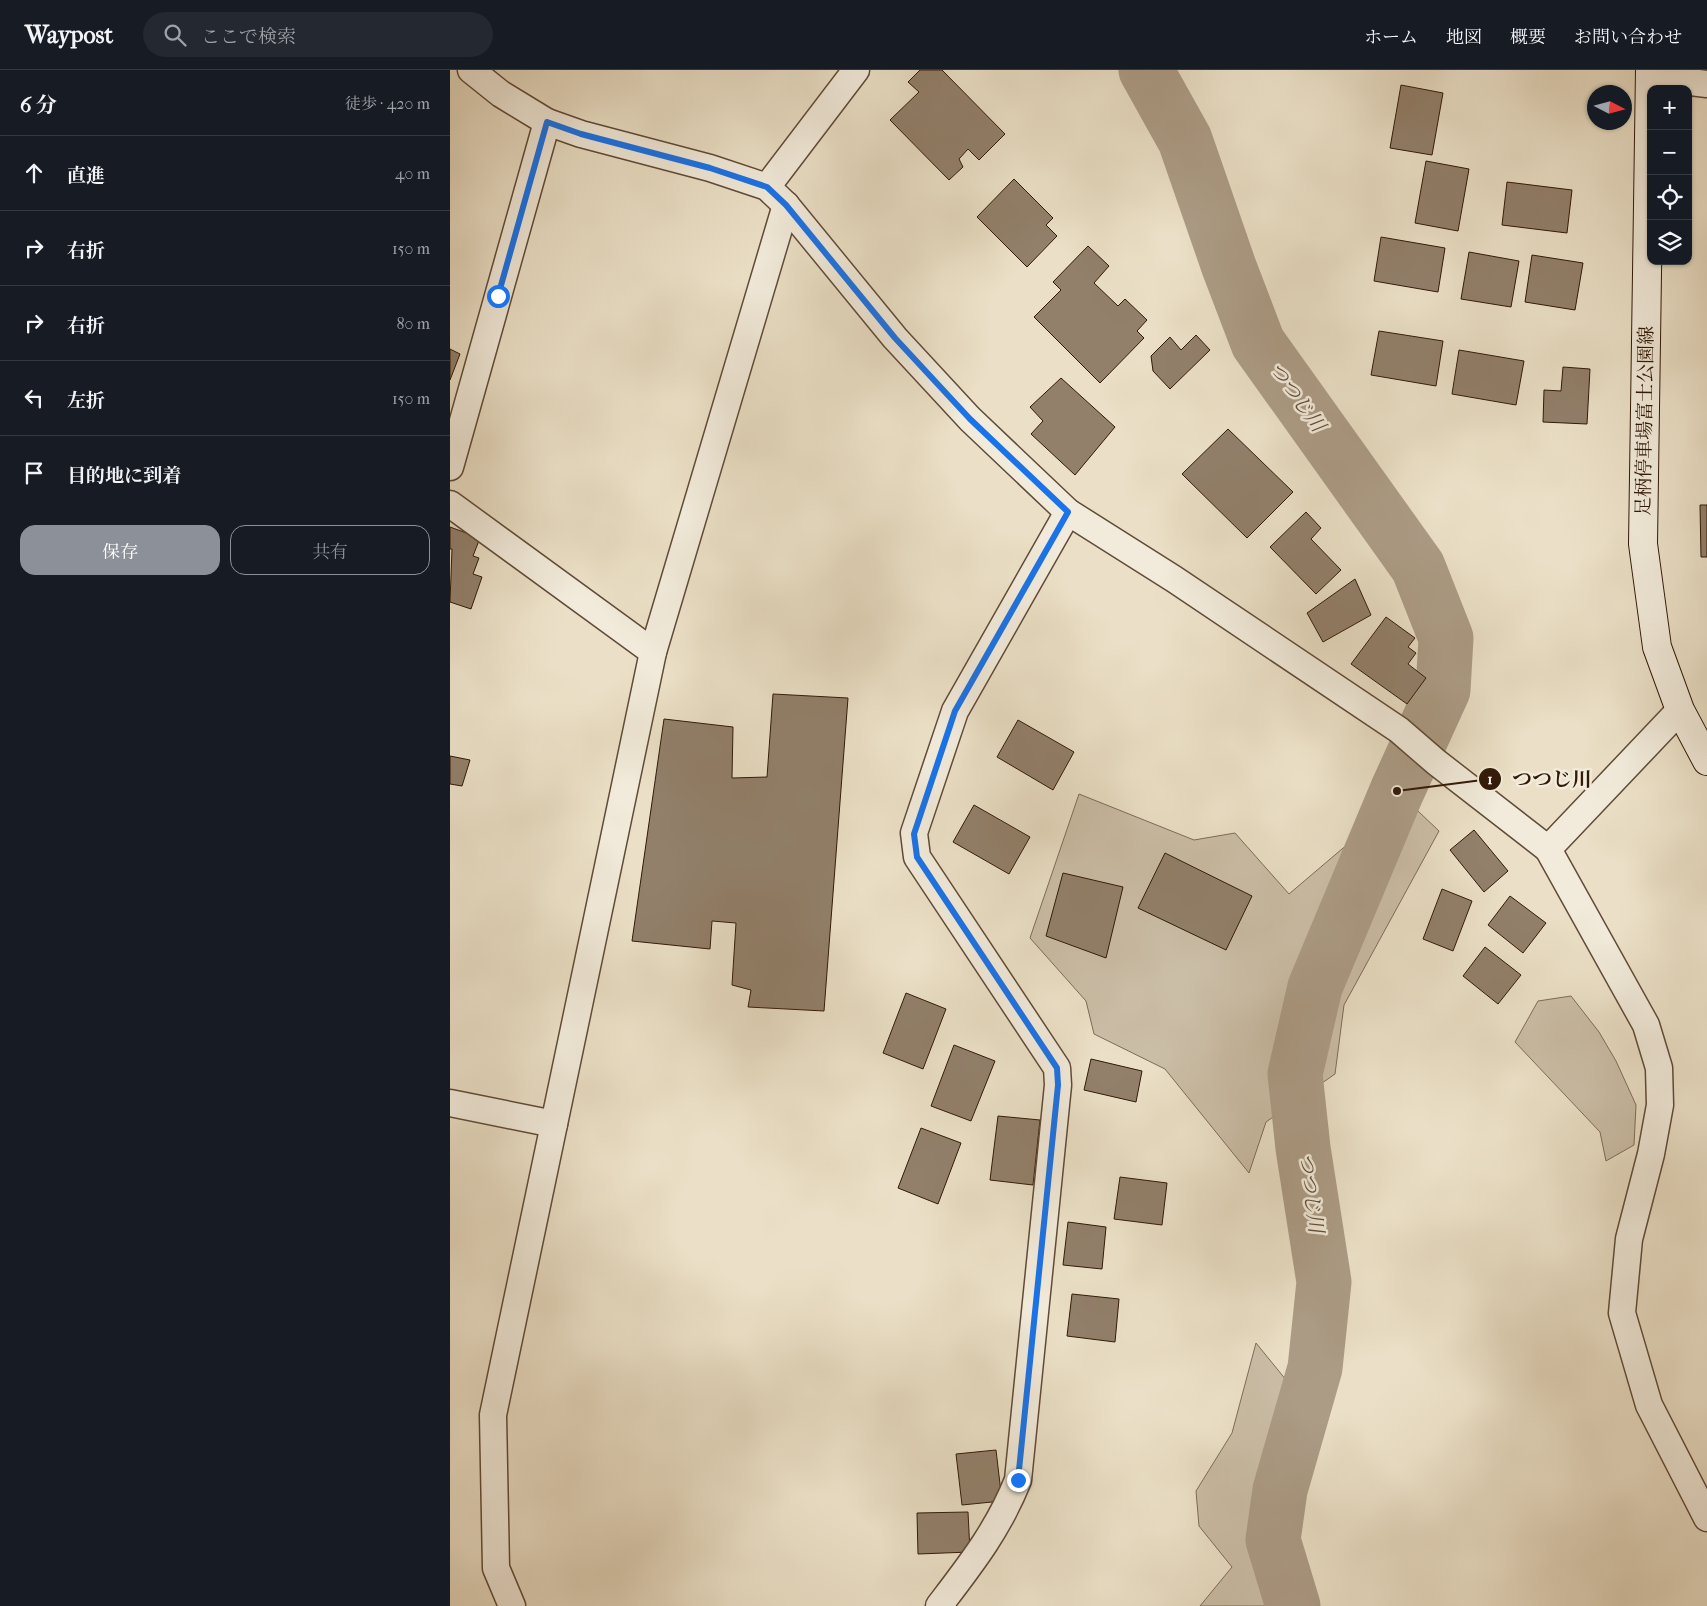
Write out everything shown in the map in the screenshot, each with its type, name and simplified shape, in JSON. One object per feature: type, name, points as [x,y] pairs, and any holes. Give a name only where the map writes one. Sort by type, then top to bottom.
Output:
[{"type":"main road","name":"足柄停車場富士公園線","points":[[1650,73],[1643,544],[1657,647],[1680,710],[1707,761]]},
{"type":"street","points":[[471,70],[501,94],[547,122],[581,134],[710,168],[767,187],[786,205],[909,353],[970,419],[1068,512],[1174,579],[1399,730],[1436,762],[1548,849],[1646,1025],[1659,1068],[1660,1104],[1651,1154],[1629,1239],[1622,1313],[1649,1405],[1700,1486],[1707,1518]]},
{"type":"street","points":[[767,187],[856,70]]},
{"type":"street","points":[[1650,73],[1707,84]]},
{"type":"street","points":[[450,466],[547,122]]},
{"type":"street","points":[[512,1606],[496,1568],[493,1415],[653,652],[786,205]]},
{"type":"street","points":[[450,504],[653,652]]},
{"type":"street","points":[[939,1606],[988,1542],[1009,1503],[1018,1480],[1058,1085],[1057,1068],[917,857],[914,834],[955,711],[1068,512]]},
{"type":"street","points":[[1548,849],[1680,710]]},
{"type":"street","points":[[450,1103],[554,1124]]},
{"type":"shaded area","points":[[1378,773],[1439,831],[1344,1005],[1335,1074],[1266,1122],[1249,1173],[1165,1069],[1094,1034],[1086,1001],[1030,938],[1079,794],[1194,840],[1235,833],[1289,894],[1349,843]]},
{"type":"shaded area","points":[[1571,996],[1599,1032],[1616,1061],[1636,1105],[1634,1145],[1606,1161],[1600,1132],[1515,1042],[1538,1001]]},
{"type":"shaded area","points":[[1256,1343],[1291,1386],[1292,1550],[1295,1584],[1303,1606],[1200,1606],[1232,1567],[1199,1526],[1196,1491],[1232,1433]]},
{"type":"building","points":[[920,70],[942,70],[1005,134],[979,160],[968,149],[959,159],[963,167],[949,180],[890,120],[919,92],[908,82]]},
{"type":"building","points":[[1401,85],[1443,93],[1432,155],[1390,148]]},
{"type":"building","points":[[1426,161],[1469,169],[1458,231],[1415,223]]},
{"type":"building","points":[[1014,179],[1053,218],[1046,225],[1057,236],[1027,267],[977,217]]},
{"type":"building","points":[[1507,182],[1572,190],[1567,233],[1502,225]]},
{"type":"building","points":[[1381,237],[1445,248],[1438,292],[1374,281]]},
{"type":"building","points":[[1088,246],[1109,266],[1094,283],[1118,306],[1125,299],[1147,320],[1137,331],[1144,338],[1100,383],[1034,317],[1061,290],[1053,282]]},
{"type":"building","points":[[1469,252],[1519,261],[1511,307],[1461,299]]},
{"type":"building","points":[[1532,255],[1583,263],[1575,310],[1525,302]]},
{"type":"building","points":[[1379,331],[1443,341],[1436,386],[1371,375]]},
{"type":"building","points":[[1196,335],[1210,350],[1170,389],[1153,371],[1151,356],[1170,337],[1181,350]]},
{"type":"building","points":[[450,349],[460,354],[450,380]]},
{"type":"building","points":[[1459,350],[1524,361],[1516,405],[1452,394]]},
{"type":"building","points":[[1563,367],[1590,369],[1587,424],[1543,422],[1544,390],[1561,391]]},
{"type":"building","points":[[1061,378],[1115,427],[1075,475],[1031,434],[1043,421],[1030,407]]},
{"type":"building","points":[[1228,429],[1293,492],[1247,538],[1182,474]]},
{"type":"building","points":[[1700,505],[1707,505],[1707,557],[1701,557]]},
{"type":"building","points":[[1306,512],[1321,528],[1311,539],[1341,570],[1316,594],[1270,547]]},
{"type":"building","points":[[450,527],[480,538],[473,556],[479,558],[473,574],[482,577],[471,609],[450,602],[452,549],[450,549]]},
{"type":"building","points":[[1355,579],[1371,615],[1323,642],[1307,613]]},
{"type":"building","points":[[1386,617],[1415,638],[1408,647],[1416,653],[1408,664],[1426,678],[1407,704],[1351,664]]},
{"type":"building","points":[[773,694],[848,698],[824,1011],[748,1007],[751,990],[732,985],[736,923],[712,921],[710,949],[632,941],[664,719],[733,727],[732,778],[767,777]]},
{"type":"building","points":[[1018,720],[1074,752],[1053,790],[997,757]]},
{"type":"building","points":[[450,756],[470,760],[462,786],[450,784]]},
{"type":"building","points":[[974,805],[1030,837],[1009,874],[953,842]]},
{"type":"building","points":[[1474,830],[1508,871],[1484,892],[1450,850]]},
{"type":"building","points":[[1165,853],[1252,896],[1226,950],[1138,908]]},
{"type":"building","points":[[1063,873],[1123,887],[1106,958],[1046,936]]},
{"type":"building","points":[[1442,889],[1472,901],[1453,951],[1423,939]]},
{"type":"building","points":[[1510,896],[1546,923],[1523,953],[1488,925]]},
{"type":"building","points":[[1485,947],[1521,975],[1498,1004],[1463,976]]},
{"type":"building","points":[[906,993],[946,1009],[923,1069],[883,1053]]},
{"type":"building","points":[[954,1045],[995,1061],[971,1121],[931,1106]]},
{"type":"building","points":[[1091,1059],[1142,1071],[1136,1102],[1084,1090]]},
{"type":"building","points":[[998,1116],[1040,1120],[1033,1185],[990,1180]]},
{"type":"building","points":[[921,1128],[961,1143],[938,1204],[898,1188]]},
{"type":"building","points":[[1120,1177],[1167,1183],[1162,1225],[1114,1219]]},
{"type":"building","points":[[1068,1222],[1106,1227],[1102,1269],[1063,1265]]},
{"type":"building","points":[[1072,1294],[1119,1299],[1115,1342],[1067,1336]]},
{"type":"building","points":[[996,1450],[1002,1501],[962,1505],[956,1454]]},
{"type":"building","points":[[968,1512],[970,1552],[918,1554],[917,1513]]},
{"type":"waterway","name":"つつじ川","points":[[1146,70],[1185,140],[1229,267],[1258,343],[1418,567],[1446,638],[1443,690],[1397,791],[1315,987],[1295,1074],[1303,1148],[1324,1282],[1315,1368],[1280,1490],[1273,1540],[1293,1606]]},
{"type":"place","name":"つつじ川","points":[[1397,791]]},
{"type":"route","points":[[498,296],[547,122],[581,134],[710,168],[767,187],[786,205],[895,338],[970,419],[1068,512],[955,711],[914,834],[917,857],[1057,1068],[1058,1085],[1018,1480]]}]
